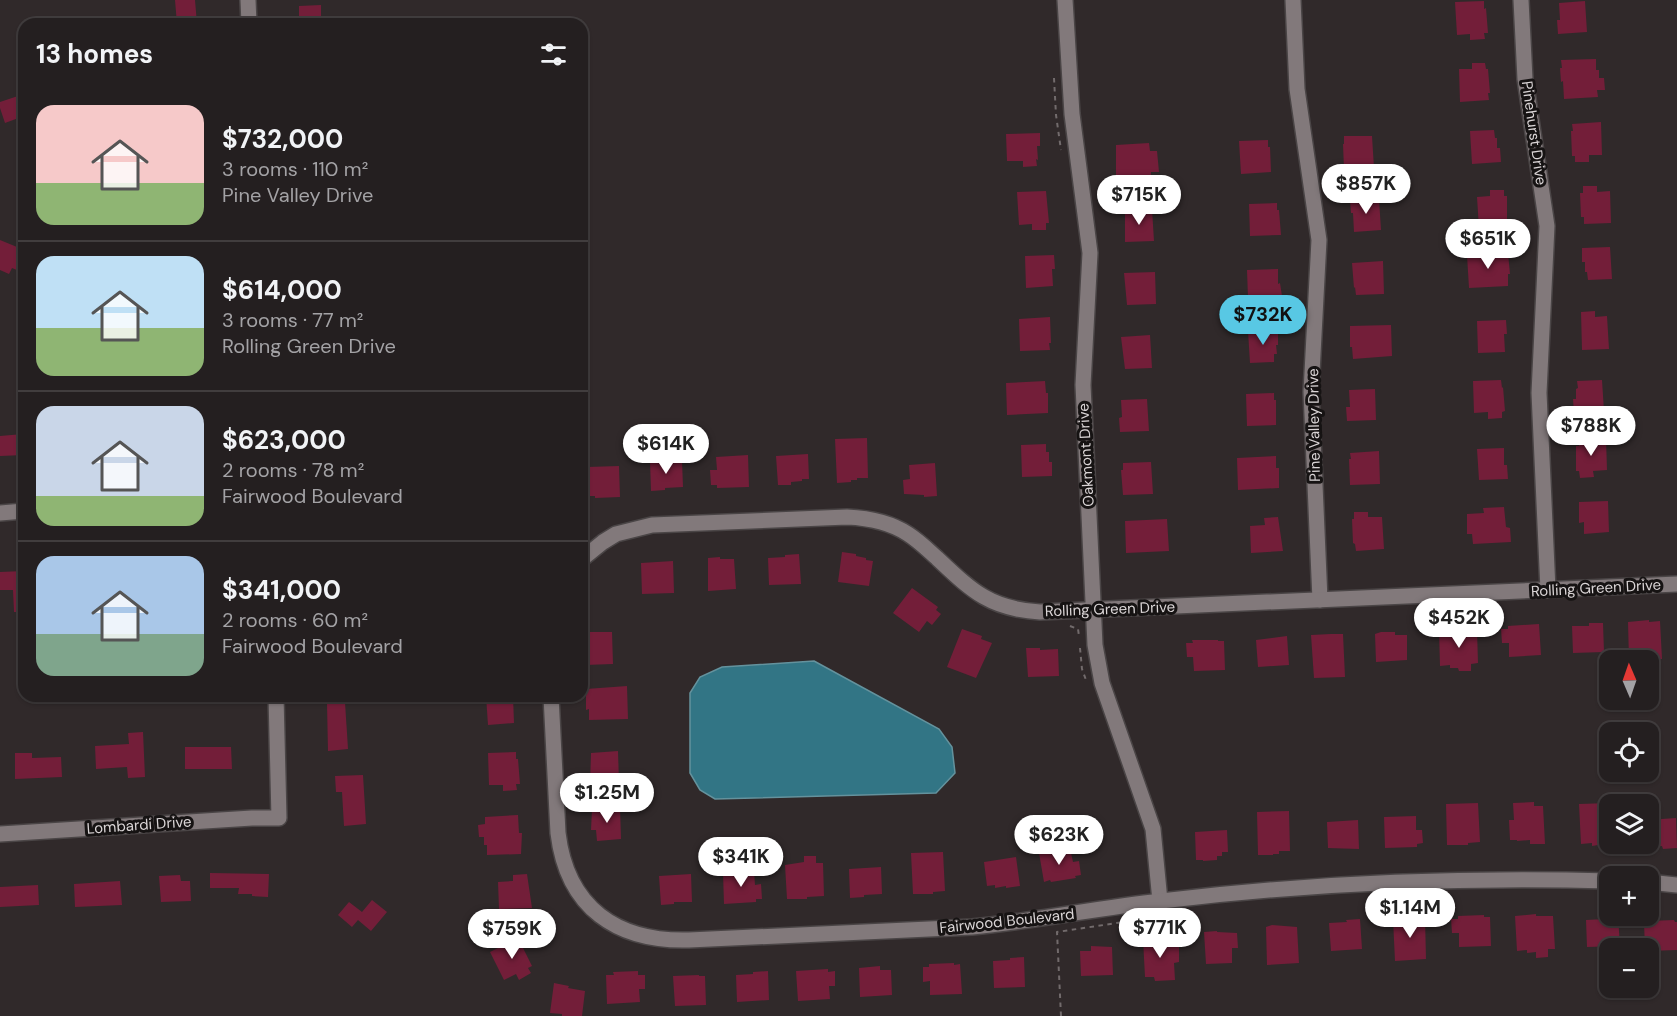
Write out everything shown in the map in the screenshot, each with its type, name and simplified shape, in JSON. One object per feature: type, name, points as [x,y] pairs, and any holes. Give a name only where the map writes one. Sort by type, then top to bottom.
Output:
[{"type":"street","points":[[248,0],[249,18]]},
{"type":"street","name":"Oakmont Drive","points":[[1065,0],[1071,114],[1090,253],[1083,385],[1095,645],[1102,683],[1153,829],[1160,901]]},
{"type":"street","name":"Pine Valley Drive","points":[[1293,0],[1297,89],[1320,240],[1311,392],[1320,600]]},
{"type":"street","name":"Pinehurst Drive","points":[[1521,0],[1525,78],[1547,226],[1539,393],[1548,590]]},
{"type":"street","points":[[0,513],[18,512]]},
{"type":"street","name":"Rolling Green Drive","points":[[588,554],[616,534],[652,525],[868,518],[908,534],[965,585],[981,596],[1020,611],[1040,612],[1677,584]]},
{"type":"street","name":"Lombardi Drive","points":[[0,834],[279,818],[276,702]]},
{"type":"street","name":"Fairwood Boulevard","points":[[551,702],[558,833],[565,866],[591,909],[630,933],[667,941],[983,926],[1160,901],[1272,890],[1419,881],[1533,879],[1599,881]]},
{"type":"street","points":[[1659,883],[1677,885]]},
{"type":"path","points":[[1054,69],[1056,115],[1061,149]]},
{"type":"path","points":[[1070,620],[1070,626],[1078,630],[1082,669],[1086,681]]},
{"type":"path","points":[[1061,1016],[1057,932],[1139,920],[1138,914]]},
{"type":"water","points":[[814,661],[939,729],[952,747],[955,773],[936,793],[715,799],[700,790],[690,773],[690,693],[700,677],[722,667]]},
{"type":"building","points":[[175,0],[195,0],[196,18],[176,18]]},
{"type":"building","points":[[1484,1],[1488,33],[1484,33],[1485,39],[1470,40],[1470,34],[1457,35],[1455,2]]},
{"type":"building","points":[[1585,1],[1587,32],[1558,34],[1559,3]]},
{"type":"building","points":[[321,5],[321,18],[299,18],[299,6]]},
{"type":"building","points":[[1596,59],[1596,70],[1599,70],[1599,78],[1604,78],[1605,90],[1597,90],[1598,97],[1564,99],[1561,60]]},
{"type":"building","points":[[1472,63],[1485,63],[1488,69],[1489,100],[1460,102],[1459,69],[1472,69]]},
{"type":"building","points":[[18,96],[18,118],[5,123],[0,102]]},
{"type":"building","points":[[1601,122],[1602,155],[1589,155],[1589,162],[1575,162],[1575,156],[1572,156],[1572,124]]},
{"type":"building","points":[[1494,130],[1497,148],[1500,148],[1501,162],[1472,164],[1470,131]]},
{"type":"building","points":[[1040,133],[1040,146],[1037,146],[1037,166],[1023,167],[1023,161],[1007,161],[1006,134]]},
{"type":"building","points":[[1344,136],[1372,136],[1374,168],[1344,169]]},
{"type":"building","points":[[1268,140],[1271,172],[1241,174],[1239,141]]},
{"type":"building","points":[[1149,143],[1150,151],[1157,151],[1159,172],[1151,172],[1151,182],[1116,184],[1116,145]]},
{"type":"building","points":[[1583,186],[1597,186],[1597,192],[1610,191],[1611,223],[1584,224],[1584,217],[1581,217],[1580,193],[1583,193]]},
{"type":"building","points":[[1490,190],[1504,190],[1504,196],[1507,196],[1507,227],[1479,228],[1477,197],[1490,196]]},
{"type":"building","points":[[1046,191],[1049,223],[1046,223],[1046,230],[1032,230],[1032,224],[1019,225],[1017,192]]},
{"type":"building","points":[[1379,199],[1381,230],[1354,232],[1350,200]]},
{"type":"building","points":[[1277,203],[1281,235],[1250,236],[1249,204]]},
{"type":"building","points":[[1152,209],[1154,241],[1125,242],[1125,210]]},
{"type":"building","points":[[0,240],[17,247],[18,270],[12,268],[9,274],[0,270]]},
{"type":"building","points":[[1610,247],[1612,279],[1588,280],[1585,262],[1582,262],[1582,248]]},
{"type":"building","points":[[1508,253],[1510,274],[1508,274],[1508,286],[1469,288],[1467,255]]},
{"type":"building","points":[[1054,255],[1053,286],[1026,288],[1025,256]]},
{"type":"building","points":[[1383,261],[1384,294],[1356,295],[1352,263]]},
{"type":"building","points":[[1278,269],[1278,284],[1280,283],[1282,296],[1248,298],[1247,270]]},
{"type":"building","points":[[1155,272],[1156,304],[1127,305],[1124,273]]},
{"type":"building","points":[[1595,311],[1595,317],[1607,316],[1609,349],[1582,350],[1581,312]]},
{"type":"building","points":[[1050,317],[1050,350],[1020,351],[1019,319]]},
{"type":"building","points":[[1506,320],[1505,352],[1478,353],[1477,321]]},
{"type":"building","points":[[1391,325],[1392,356],[1353,359],[1352,347],[1350,347],[1350,326]]},
{"type":"building","points":[[1278,329],[1277,354],[1274,354],[1274,362],[1250,363],[1248,331]]},
{"type":"building","points":[[1150,335],[1152,368],[1125,369],[1121,337]]},
{"type":"building","points":[[1501,380],[1505,411],[1502,412],[1502,418],[1488,419],[1488,412],[1474,413],[1473,381]]},
{"type":"building","points":[[1602,380],[1604,411],[1574,413],[1573,399],[1576,399],[1577,381]]},
{"type":"building","points":[[1045,381],[1046,393],[1048,393],[1048,413],[1007,415],[1006,383]]},
{"type":"building","points":[[1375,389],[1376,420],[1347,421],[1346,407],[1350,407],[1349,390]]},
{"type":"building","points":[[1274,393],[1276,425],[1247,426],[1246,394]]},
{"type":"building","points":[[1147,399],[1149,431],[1120,432],[1121,400]]},
{"type":"building","points":[[18,434],[18,455],[0,456],[0,436]]},
{"type":"building","points":[[867,438],[868,478],[837,483],[835,439]]},
{"type":"building","points":[[1606,438],[1607,470],[1593,471],[1594,477],[1580,478],[1579,471],[1576,471],[1576,446],[1579,446],[1579,439]]},
{"type":"building","points":[[1046,444],[1049,462],[1052,462],[1052,476],[1022,477],[1021,445]]},
{"type":"building","points":[[1504,448],[1504,465],[1507,465],[1508,479],[1479,480],[1477,449]]},
{"type":"building","points":[[1379,451],[1380,484],[1350,485],[1350,453]]},
{"type":"building","points":[[808,454],[809,479],[791,482],[791,485],[778,485],[776,456]]},
{"type":"building","points":[[748,455],[749,487],[717,488],[717,485],[711,485],[710,470],[717,470],[716,457]]},
{"type":"building","points":[[1276,456],[1276,468],[1279,468],[1279,488],[1238,490],[1237,458]]},
{"type":"building","points":[[682,460],[683,487],[651,491],[650,461]]},
{"type":"building","points":[[1151,462],[1153,494],[1123,495],[1121,470],[1123,470],[1123,463]]},
{"type":"building","points":[[935,463],[937,496],[904,494],[903,480],[910,479],[909,465]]},
{"type":"building","points":[[619,466],[620,497],[588,496],[588,467]]},
{"type":"building","points":[[1608,501],[1609,532],[1584,534],[1584,522],[1579,523],[1579,502]]},
{"type":"building","points":[[1504,507],[1506,527],[1510,528],[1511,542],[1473,544],[1472,534],[1467,534],[1467,514],[1484,513],[1483,508]]},
{"type":"building","points":[[1354,512],[1368,512],[1368,517],[1382,517],[1384,549],[1356,551],[1353,543]]},
{"type":"building","points":[[1278,517],[1283,551],[1251,553],[1250,526],[1265,525],[1264,518]]},
{"type":"building","points":[[1167,519],[1169,551],[1126,553],[1125,521]]},
{"type":"building","points":[[842,552],[856,554],[856,556],[873,561],[869,586],[838,582]]},
{"type":"building","points":[[799,554],[801,584],[769,585],[768,558]]},
{"type":"building","points":[[720,557],[720,559],[734,559],[736,589],[708,591],[708,558]]},
{"type":"building","points":[[673,561],[674,593],[642,594],[641,563]]},
{"type":"building","points":[[18,571],[18,612],[14,612],[13,590],[0,590],[0,572]]},
{"type":"building","points":[[912,588],[938,607],[936,610],[941,614],[932,625],[927,621],[919,632],[893,613]]},
{"type":"building","points":[[1660,621],[1662,659],[1659,659],[1659,650],[1629,650],[1628,622]]},
{"type":"building","points":[[1589,623],[1603,623],[1604,650],[1573,653],[1572,626],[1589,626]]},
{"type":"building","points":[[1539,624],[1541,655],[1509,657],[1509,643],[1502,643],[1501,629],[1508,629],[1508,626]]},
{"type":"building","points":[[962,629],[982,636],[981,639],[992,643],[976,678],[947,667]]},
{"type":"building","points":[[1439,630],[1477,630],[1478,663],[1471,664],[1471,671],[1459,671],[1458,668],[1450,668],[1450,665],[1440,666]]},
{"type":"building","points":[[588,632],[612,632],[613,664],[588,665]]},
{"type":"building","points":[[1381,632],[1407,635],[1407,660],[1376,662],[1375,634]]},
{"type":"building","points":[[1343,634],[1345,677],[1314,678],[1311,635]]},
{"type":"building","points":[[1287,636],[1289,665],[1258,667],[1256,640]]},
{"type":"building","points":[[1192,640],[1224,641],[1225,670],[1194,671],[1193,657],[1187,657],[1186,643],[1193,643]]},
{"type":"building","points":[[1026,648],[1058,649],[1059,676],[1028,677]]},
{"type":"building","points":[[627,686],[628,719],[589,720],[589,709],[586,710],[588,689]]},
{"type":"building","points":[[345,702],[348,749],[328,751],[327,703]]},
{"type":"building","points":[[486,702],[513,702],[514,723],[488,725]]},
{"type":"building","points":[[143,732],[145,777],[128,778],[127,767],[96,769],[95,746],[129,744],[128,733]]},
{"type":"building","points":[[185,747],[231,747],[232,769],[185,769]]},
{"type":"building","points":[[618,751],[619,783],[590,785],[591,753]]},
{"type":"building","points":[[516,752],[520,784],[516,784],[517,790],[503,791],[503,785],[489,785],[488,753]]},
{"type":"building","points":[[15,753],[32,753],[32,758],[61,757],[62,777],[15,779]]},
{"type":"building","points":[[363,775],[366,824],[344,826],[342,792],[336,792],[335,776]]},
{"type":"building","points":[[1534,802],[1534,806],[1543,806],[1545,844],[1530,844],[1530,840],[1510,840],[1509,820],[1514,820],[1513,803]]},
{"type":"building","points":[[1478,803],[1480,842],[1468,843],[1468,845],[1447,845],[1446,804]]},
{"type":"building","points":[[1599,803],[1599,845],[1581,844],[1579,804]]},
{"type":"building","points":[[620,807],[621,839],[597,841],[596,830],[591,830],[592,809]]},
{"type":"building","points":[[1289,811],[1290,851],[1279,851],[1279,854],[1273,855],[1258,855],[1257,812]]},
{"type":"building","points":[[518,815],[519,833],[522,833],[521,854],[487,855],[487,845],[484,845],[484,837],[479,837],[478,825],[485,824],[485,817]]},
{"type":"building","points":[[1416,816],[1416,830],[1422,830],[1423,843],[1417,844],[1417,847],[1385,848],[1384,817]]},
{"type":"building","points":[[1676,818],[1677,848],[1663,849],[1662,846],[1659,846],[1659,819]]},
{"type":"building","points":[[1358,820],[1359,849],[1328,848],[1327,822]]},
{"type":"building","points":[[1227,830],[1228,852],[1222,852],[1222,856],[1217,856],[1217,860],[1196,860],[1195,832]]},
{"type":"building","points":[[1070,848],[1073,862],[1079,861],[1081,875],[1075,876],[1076,878],[1044,882],[1039,853]]},
{"type":"building","points":[[943,852],[945,891],[933,892],[933,894],[913,894],[911,853]]},
{"type":"building","points":[[804,856],[816,856],[816,863],[823,863],[824,896],[787,899],[785,865],[804,862]]},
{"type":"building","points":[[1016,857],[1020,886],[995,888],[995,885],[987,886],[984,862]]},
{"type":"building","points":[[881,867],[882,894],[850,898],[849,869]]},
{"type":"building","points":[[754,871],[755,885],[761,884],[762,899],[756,899],[756,902],[724,904],[723,873]]},
{"type":"building","points":[[210,873],[269,874],[268,897],[238,894],[239,888],[210,888]]},
{"type":"building","points":[[527,874],[532,908],[499,909],[498,882],[513,881],[513,875]]},
{"type":"building","points":[[691,874],[692,902],[661,905],[659,876]]},
{"type":"building","points":[[180,875],[181,881],[190,881],[191,901],[161,902],[159,876]]},
{"type":"building","points":[[120,881],[122,905],[75,907],[74,884]]},
{"type":"building","points":[[38,885],[39,905],[0,907],[0,887]]},
{"type":"building","points":[[372,900],[387,912],[371,931],[358,920],[352,927],[338,915],[349,902],[362,912]]},
{"type":"building","points":[[1536,914],[1536,916],[1553,916],[1555,949],[1548,949],[1548,957],[1536,958],[1536,952],[1517,951],[1515,916]]},
{"type":"building","points":[[1484,915],[1484,917],[1490,917],[1491,946],[1459,947],[1459,933],[1452,933],[1451,919],[1458,919],[1458,916]]},
{"type":"building","points":[[1425,917],[1426,959],[1395,961],[1393,919]]},
{"type":"building","points":[[1360,919],[1362,949],[1331,951],[1329,923]]},
{"type":"building","points":[[1599,919],[1599,926],[1619,926],[1619,938],[1599,938],[1599,947],[1587,947],[1586,920]]},
{"type":"building","points":[[1659,921],[1677,922],[1677,950],[1659,951],[1659,938],[1645,938],[1644,926],[1659,926]]},
{"type":"building","points":[[1272,925],[1297,927],[1299,963],[1267,965],[1266,927]]},
{"type":"building","points":[[1204,932],[1237,933],[1238,948],[1232,948],[1232,963],[1206,964]]},
{"type":"building","points":[[518,938],[532,966],[528,968],[531,973],[519,980],[516,974],[504,980],[490,952]]},
{"type":"building","points":[[1159,938],[1159,942],[1179,942],[1179,962],[1174,963],[1175,980],[1155,981],[1154,977],[1145,977],[1143,939]]},
{"type":"building","points":[[1091,946],[1112,947],[1113,975],[1081,976],[1080,951],[1091,951]]},
{"type":"building","points":[[1024,957],[1025,987],[994,988],[993,961]]},
{"type":"building","points":[[954,963],[954,965],[960,964],[962,994],[930,995],[930,981],[923,982],[923,967],[929,967],[929,964]]},
{"type":"building","points":[[880,966],[880,970],[891,970],[892,995],[860,997],[859,968]]},
{"type":"building","points":[[828,969],[828,972],[835,971],[835,986],[829,986],[830,999],[798,1001],[796,971]]},
{"type":"building","points":[[638,971],[638,975],[645,975],[645,989],[639,989],[640,1002],[607,1004],[606,975],[614,975],[613,972]]},
{"type":"building","points":[[768,971],[769,1000],[737,1002],[736,975]]},
{"type":"building","points":[[673,976],[705,976],[706,1005],[675,1006]]},
{"type":"building","points":[[554,983],[585,991],[582,1016],[562,1016],[562,1014],[550,1013]]}]
